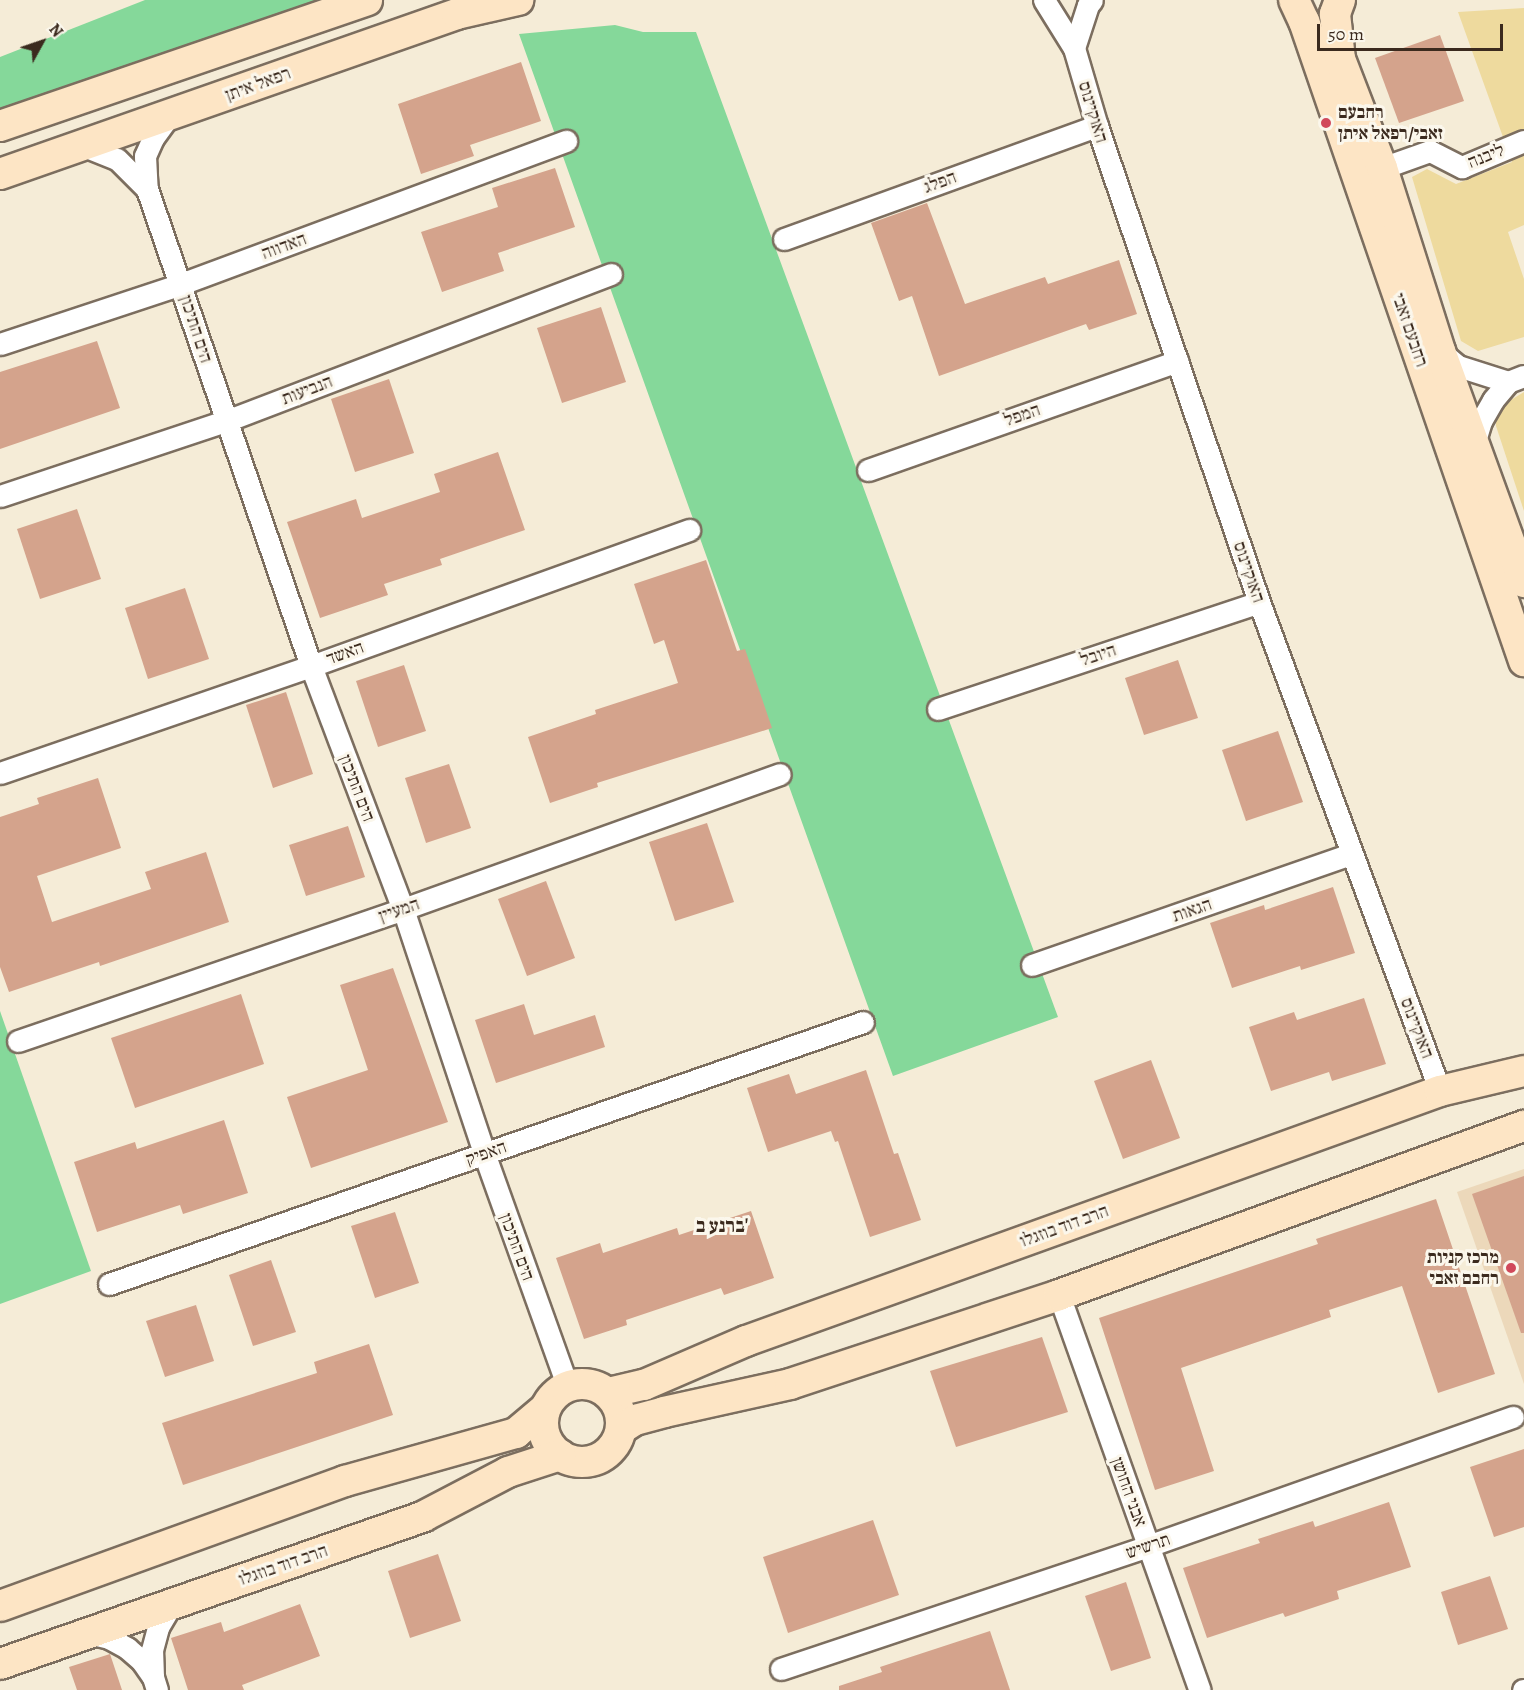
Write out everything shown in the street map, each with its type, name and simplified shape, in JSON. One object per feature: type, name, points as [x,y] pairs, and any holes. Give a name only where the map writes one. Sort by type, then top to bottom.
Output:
[{"type":"street","points":[[0,126],[367,0]]},
{"type":"street","name":"רפאל איתן","points":[[0,174],[457,14],[518,0]]},
{"type":"street","name":"האוקיינוס","points":[[1044,0],[1074,48],[1097,126],[1259,602],[1440,1090]]},
{"type":"street","points":[[1074,48],[1088,5],[1092,0]]},
{"type":"street","name":"רחבעם זאבי","points":[[1294,0],[1304,21],[1524,661]]},
{"type":"street","name":"רחבעם זאבי","points":[[1340,0],[1335,14],[1340,59],[1382,168],[1440,351],[1524,582]]},
{"type":"street","name":"הים התיכון","points":[[169,116],[153,138],[145,156],[147,189],[311,666],[402,909],[484,1154],[568,1387]]},
{"type":"street","name":"הפלג","points":[[784,239],[1097,126]]},
{"type":"street","name":"האדווה","points":[[0,344],[181,284],[566,141]]},
{"type":"street","name":"ליבנה","points":[[1382,168],[1430,151],[1462,167],[1524,141]]},
{"type":"street","name":"הים התיכון","points":[[84,146],[117,159],[147,189]]},
{"type":"street","name":"הנביעות","points":[[0,496],[226,421],[612,274]]},
{"type":"street","points":[[1440,351],[1458,366],[1516,379],[1481,421],[1474,444]]},
{"type":"street","name":"המפל","points":[[868,470],[1177,361]]},
{"type":"street","name":"האשד","points":[[0,773],[311,666],[689,530]]},
{"type":"street","name":"היובל","points":[[938,709],[1259,602]]},
{"type":"street","name":"המעיין","points":[[18,1041],[402,909],[780,774]]},
{"type":"street","name":"הגאות","points":[[1032,965],[1351,854]]},
{"type":"street","name":"האפיק","points":[[109,1284],[862,1022]]},
{"type":"street","name":"הרב דוד בוזגלו","points":[[608,1393],[644,1385],[763,1335],[1440,1090],[1524,1071]]},
{"type":"street","points":[[621,1429],[635,1420],[664,1412],[790,1384],[1059,1295],[1524,1126]]},
{"type":"street","name":"אבני החושן","points":[[1059,1295],[1200,1690]]},
{"type":"street","points":[[0,1606],[345,1481],[516,1432],[568,1387],[585,1384],[608,1393],[621,1415],[618,1441],[609,1452],[598,1459],[585,1462],[572,1461],[560,1455],[545,1434],[545,1409]]},
{"type":"street","name":"תרשיש","points":[[781,1669],[1148,1546],[1513,1417]]},
{"type":"street","name":"הרב דוד בוזגלו","points":[[0,1664],[424,1516],[508,1472],[560,1455]]},
{"type":"street","points":[[155,1684],[152,1650],[158,1627],[171,1605]]},
{"type":"street","points":[[88,1633],[108,1638],[127,1648],[141,1660],[155,1684]]},
{"type":"shaded area","points":[[1524,1169],[1524,1384],[1457,1192]]},
{"type":"green space","points":[[145,0],[343,0],[0,119],[0,57]]},
{"type":"green space","points":[[615,25],[643,32],[696,32],[1058,1017],[893,1076],[519,34]]},
{"type":"green space","points":[[0,1011],[91,1271],[0,1304]]},
{"type":"sand","points":[[1524,8],[1524,225],[1508,232],[1524,279],[1524,337],[1478,351],[1461,341],[1412,177],[1427,169],[1456,184],[1512,162],[1458,12]]},
{"type":"sand","points":[[1524,392],[1524,511],[1496,426],[1496,409]]},
{"type":"building","points":[[1440,35],[1464,101],[1399,123],[1375,58]]},
{"type":"building","points":[[521,62],[541,121],[470,145],[474,156],[421,174],[398,104]]},
{"type":"building","points":[[555,168],[575,227],[498,253],[504,271],[442,292],[421,232],[498,207],[492,188]]},
{"type":"building","points":[[927,203],[965,304],[1045,277],[1048,284],[1119,260],[1137,314],[1089,330],[1086,324],[939,376],[912,296],[899,301],[871,223]]},
{"type":"building","points":[[601,307],[626,382],[562,403],[537,328]]},
{"type":"building","points":[[97,341],[120,408],[0,449],[0,372]]},
{"type":"building","points":[[389,379],[414,453],[355,472],[331,399]]},
{"type":"building","points":[[498,452],[525,530],[440,559],[442,565],[384,584],[388,595],[320,618],[287,522],[356,499],[362,518],[440,492],[434,474]]},
{"type":"building","points":[[77,509],[101,579],[40,599],[17,529]]},
{"type":"building","points":[[706,560],[737,651],[745,649],[772,728],[597,783],[598,787],[550,803],[528,737],[596,714],[595,710],[678,683],[664,640],[654,644],[634,584]]},
{"type":"building","points":[[185,588],[209,659],[148,679],[125,608]]},
{"type":"building","points":[[1178,660],[1198,718],[1144,735],[1125,678]]},
{"type":"building","points":[[404,665],[426,731],[378,747],[356,681]]},
{"type":"building","points":[[286,692],[313,774],[273,788],[246,705]]},
{"type":"building","points":[[1278,731],[1303,802],[1246,821],[1222,750]]},
{"type":"building","points":[[449,764],[471,828],[426,843],[405,778]]},
{"type":"building","points":[[98,778],[121,848],[37,876],[52,922],[151,889],[145,872],[206,852],[229,922],[100,966],[99,962],[9,992],[0,967],[0,817],[39,804],[37,798]]},
{"type":"building","points":[[707,823],[734,902],[675,921],[649,842]]},
{"type":"building","points":[[348,826],[365,877],[306,896],[289,845]]},
{"type":"building","points":[[546,881],[575,958],[527,976],[498,899]]},
{"type":"building","points":[[1333,887],[1355,953],[1301,970],[1300,966],[1232,988],[1210,923],[1264,905],[1265,910]]},
{"type":"building","points":[[393,968],[448,1122],[311,1168],[287,1097],[368,1070],[340,985]]},
{"type":"building","points":[[241,994],[264,1064],[135,1108],[111,1038]]},
{"type":"building","points":[[1364,998],[1386,1064],[1332,1081],[1329,1072],[1271,1091],[1249,1027],[1294,1012],[1297,1020]]},
{"type":"building","points":[[524,1004],[534,1035],[595,1015],[605,1047],[496,1083],[475,1020]]},
{"type":"building","points":[[1151,1060],[1180,1138],[1123,1159],[1094,1081]]},
{"type":"building","points":[[866,1070],[894,1154],[898,1153],[921,1220],[870,1237],[838,1141],[835,1142],[831,1131],[768,1152],[747,1088],[789,1074],[796,1094]]},
{"type":"building","points":[[224,1120],[248,1193],[183,1214],[180,1205],[97,1232],[74,1162],[135,1142],[137,1149]]},
{"type":"building","name":"מרכז קניות רחבם זאבי","points":[[1524,1176],[1524,1333],[1521,1333],[1472,1194]]},
{"type":"building","points":[[1436,1199],[1495,1374],[1438,1393],[1402,1286],[1329,1310],[1331,1317],[1181,1368],[1214,1471],[1155,1490],[1099,1318],[1318,1244],[1316,1239]]},
{"type":"building","points":[[751,1211],[774,1278],[724,1295],[721,1288],[626,1320],[627,1325],[584,1339],[556,1258],[600,1243],[603,1253],[677,1228],[679,1235]]},
{"type":"building","points":[[395,1212],[419,1283],[375,1298],[351,1226]]},
{"type":"building","points":[[271,1260],[296,1332],[253,1346],[229,1275]]},
{"type":"building","points":[[196,1305],[214,1361],[165,1377],[146,1321]]},
{"type":"building","points":[[1042,1337],[1068,1412],[956,1447],[930,1371]]},
{"type":"building","points":[[369,1344],[393,1415],[183,1485],[162,1423],[317,1373],[314,1362]]},
{"type":"building","points":[[1524,1449],[1524,1527],[1494,1537],[1470,1467]]},
{"type":"building","points":[[1389,1502],[1411,1567],[1337,1591],[1339,1599],[1285,1617],[1283,1613],[1207,1638],[1183,1568],[1260,1543],[1258,1539],[1313,1521],[1315,1527]]},
{"type":"building","points":[[873,1520],[899,1595],[788,1633],[763,1557]]},
{"type":"building","points":[[438,1554],[461,1621],[410,1638],[388,1571]]},
{"type":"building","points":[[1490,1576],[1508,1629],[1458,1645],[1441,1592]]},
{"type":"building","points":[[1126,1582],[1151,1658],[1111,1671],[1085,1596]]},
{"type":"building","points":[[300,1604],[320,1656],[242,1685],[244,1690],[188,1690],[171,1638],[221,1622],[224,1632]]},
{"type":"building","points":[[990,1631],[1010,1690],[839,1690],[839,1686],[882,1672],[880,1667]]},
{"type":"building","points":[[110,1654],[122,1690],[77,1690],[69,1667]]},
{"type":"place","name":"רחבעם זאבי/רפאל איתן","points":[[1326,123]]},
{"type":"place","name":"מרכז קניות רחבם זאבי","points":[[1511,1268]]},
{"type":"district","name":"ברנע ב'","points":[[722,1225]]}]
